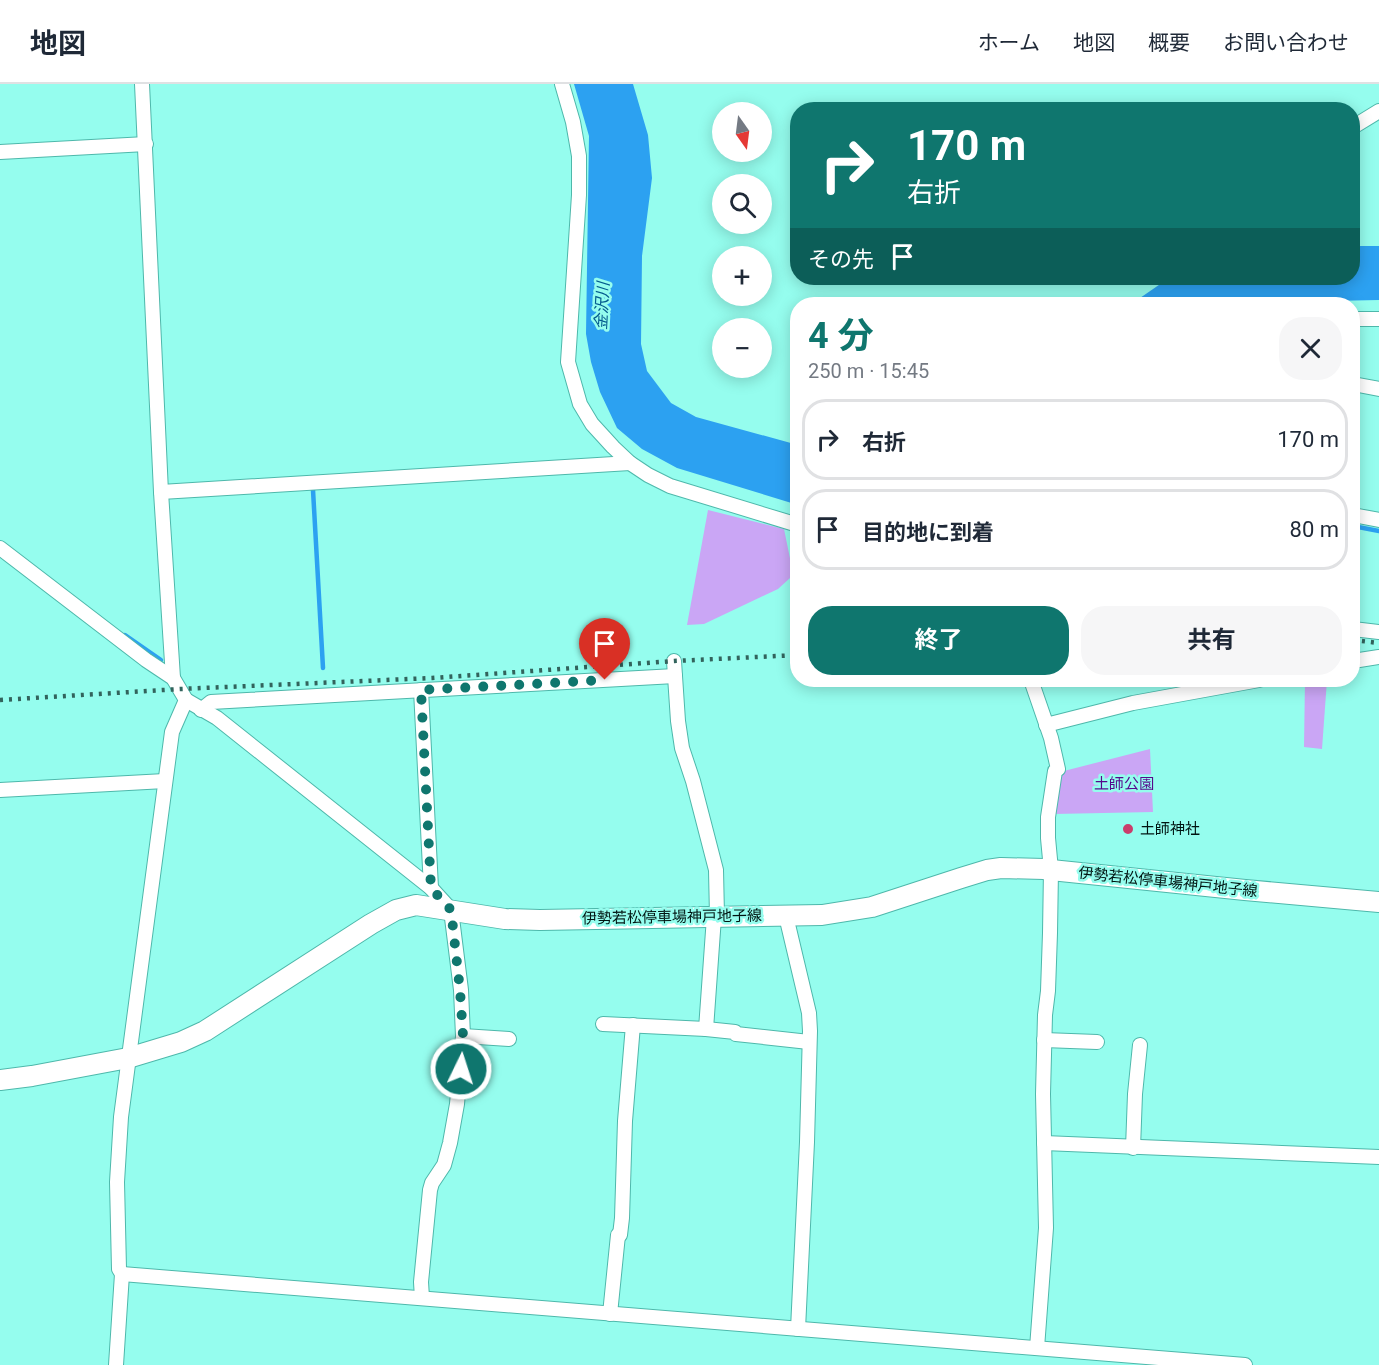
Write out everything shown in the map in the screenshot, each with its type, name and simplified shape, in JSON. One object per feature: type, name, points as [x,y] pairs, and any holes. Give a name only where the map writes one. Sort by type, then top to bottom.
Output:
[{"type":"main road","name":"伊勢若松停車場神戸地子線","points":[[0,1080],[128,1058],[181,1042],[205,1031],[371,924],[396,910],[416,905],[505,918],[528,919],[822,915],[872,907],[987,870],[1001,868],[1044,869],[1245,891],[1379,902]]},
{"type":"street","points":[[142,84],[173,678]]},
{"type":"street","points":[[562,84],[573,122],[579,156],[579,195],[568,362],[580,404],[599,432],[613,447],[630,463],[648,475],[670,486],[790,523]]},
{"type":"street","points":[[1360,123],[1379,111]]},
{"type":"street","points":[[0,152],[146,144]]},
{"type":"street","points":[[1360,319],[1379,319]]},
{"type":"street","points":[[1360,385],[1379,389]]},
{"type":"street","points":[[162,492],[630,463]]},
{"type":"street","points":[[1360,516],[1379,520]]},
{"type":"street","points":[[0,548],[173,678],[186,700],[217,718],[272,760],[431,888],[451,910],[463,1036],[457,1104],[450,1143],[444,1166],[430,1190],[421,1282],[422,1298]]},
{"type":"street","points":[[1360,630],[1379,632]]},
{"type":"street","points":[[1360,660],[1379,657]]},
{"type":"street","points":[[674,661],[682,748],[716,870],[715,917],[706,1029]]},
{"type":"street","points":[[201,710],[211,702],[675,676]]},
{"type":"street","points":[[1033,687],[1051,738],[1058,769],[1055,771],[1048,817],[1051,870],[1043,1094],[1046,1228],[1037,1348]]},
{"type":"street","points":[[1046,725],[1133,703],[1221,687]]},
{"type":"street","points":[[421,690],[431,888]]},
{"type":"street","points":[[116,1365],[122,1275],[119,1269],[117,1182],[121,1117],[172,732],[186,700]]},
{"type":"street","points":[[0,790],[165,781]]},
{"type":"street","points":[[786,916],[809,1013],[810,1031],[798,1329]]},
{"type":"street","points":[[603,1024],[706,1029],[809,1042]]},
{"type":"street","points":[[610,1314],[622,1218],[625,1121],[633,1025]]},
{"type":"street","points":[[463,1036],[509,1039]]},
{"type":"street","points":[[1044,1041],[1096,1041]]},
{"type":"street","points":[[1133,1148],[1140,1045]]},
{"type":"street","points":[[1044,1143],[1379,1157]]},
{"type":"street","points":[[122,1275],[1245,1365]]},
{"type":"green space","points":[[708,510],[784,529],[790,558],[790,578],[778,589],[704,624],[687,625]]},
{"type":"green space","points":[[1305,687],[1326,687],[1322,749],[1304,747]]},
{"type":"green space","name":"土師公園","points":[[1150,749],[1153,812],[1054,814],[1060,772]]},
{"type":"water","name":"金沢川","points":[[574,84],[633,84],[648,135],[652,178],[642,256],[641,344],[647,371],[671,403],[696,417],[790,443],[790,503],[677,468],[642,449],[617,428],[600,392],[586,334],[589,136]]},
{"type":"water","points":[[1360,246],[1379,246],[1379,300],[1360,300],[1360,297],[1141,297],[1159,285],[1360,285]]},
{"type":"waterway","points":[[313,490],[323,668]]},
{"type":"waterway","points":[[1360,527],[1379,531]]},
{"type":"waterway","points":[[125,635],[161,660]]},
{"type":"railway","points":[[1360,641],[1379,643]]},
{"type":"railway","points":[[0,700],[180,689],[432,678],[790,655]]},
{"type":"place","name":"土師神社","points":[[1128,829]]},
{"type":"route","points":[[461,1069],[463,1036],[451,910],[431,888],[421,690],[605,680]]}]
